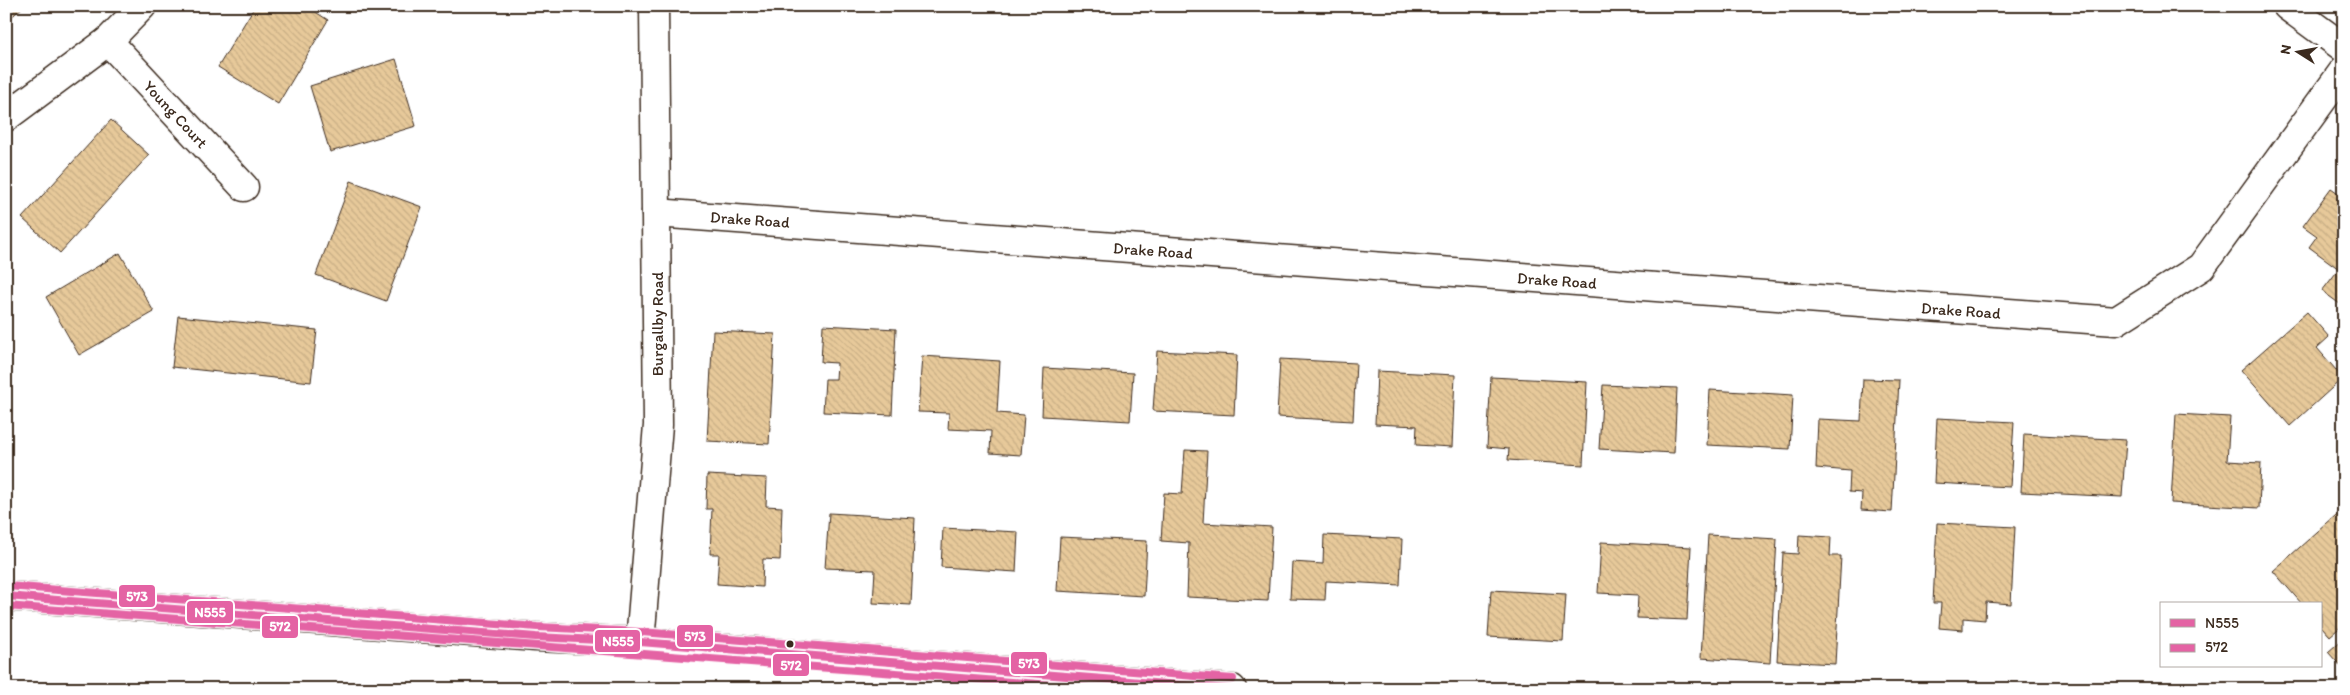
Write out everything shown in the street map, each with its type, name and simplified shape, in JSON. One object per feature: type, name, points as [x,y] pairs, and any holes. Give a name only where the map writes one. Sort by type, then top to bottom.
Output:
[{"type":"street","points":[[6,117],[108,40],[142,6]]},
{"type":"street","name":"Burgallby Road","points":[[640,642],[658,425],[654,6]]},
{"type":"street","points":[[2287,6],[2344,48]]},
{"type":"street","name":"Young Court","points":[[108,40],[244,188]]},
{"type":"street","name":"Drake Road","points":[[656,212],[2116,321],[2201,267],[2344,70]]},
{"type":"street","points":[[6,596],[536,637],[640,642],[1232,689]]},
{"type":"building","points":[[6,6],[24,6],[8,20]]},
{"type":"building","points":[[255,6],[306,6],[328,20],[278,104],[218,67]]},
{"type":"building","points":[[396,59],[416,126],[330,152],[310,86]]},
{"type":"building","points":[[111,120],[149,155],[60,253],[22,218]]},
{"type":"building","points":[[351,181],[422,207],[386,301],[316,275]]},
{"type":"building","points":[[2331,188],[2344,197],[2344,307],[2322,291],[2339,269],[2309,247],[2317,236],[2303,226]]},
{"type":"building","points":[[120,253],[154,312],[79,355],[46,297]]},
{"type":"building","points":[[2307,312],[2329,337],[2317,348],[2343,378],[2290,426],[2241,370]]},
{"type":"building","points":[[178,316],[317,330],[311,382],[172,367]]},
{"type":"building","points":[[823,325],[896,329],[892,415],[823,412],[825,379],[836,379],[837,363],[821,362]]},
{"type":"building","points":[[713,331],[775,334],[769,444],[707,441]]},
{"type":"building","points":[[1157,351],[1237,355],[1234,415],[1153,411]]},
{"type":"building","points":[[922,356],[1000,361],[997,413],[1024,415],[1021,455],[990,453],[991,431],[948,429],[949,413],[918,412]]},
{"type":"building","points":[[1280,359],[1356,363],[1353,421],[1277,417]]},
{"type":"building","points":[[1044,368],[1133,373],[1130,421],[1042,416]]},
{"type":"building","points":[[1377,371],[1455,375],[1452,447],[1416,445],[1417,426],[1375,424]]},
{"type":"building","points":[[1491,377],[1587,382],[1583,465],[1508,460],[1509,449],[1487,447]]},
{"type":"building","points":[[1863,379],[1899,380],[1892,512],[1861,510],[1862,493],[1849,492],[1850,471],[1816,468],[1818,419],[1861,421]]},
{"type":"building","points":[[1603,385],[1677,388],[1674,453],[1599,449]]},
{"type":"building","points":[[1710,390],[1793,395],[1790,449],[1707,445]]},
{"type":"building","points":[[2176,414],[2230,417],[2227,461],[2261,463],[2259,508],[2171,503]]},
{"type":"building","points":[[1937,418],[2014,422],[2010,487],[1934,483]]},
{"type":"building","points":[[2024,434],[2126,440],[2122,497],[2021,492]]},
{"type":"building","points":[[1185,450],[1207,451],[1203,523],[1272,527],[1268,601],[1187,597],[1189,543],[1161,541],[1164,493],[1182,494]]},
{"type":"building","points":[[707,475],[767,478],[766,506],[782,507],[780,560],[763,559],[762,587],[717,584],[719,554],[710,554],[712,509],[706,509]]},
{"type":"building","points":[[2344,508],[2344,624],[2330,636],[2322,627],[2322,602],[2300,602],[2273,571]]},
{"type":"building","points":[[829,513],[915,518],[911,605],[873,603],[875,570],[825,568]]},
{"type":"building","points":[[1937,523],[2015,527],[2011,604],[1986,602],[1985,620],[1963,618],[1963,630],[1939,628],[1941,603],[1933,603]]},
{"type":"building","points":[[943,528],[1018,532],[1016,572],[941,567]]},
{"type":"building","points":[[1324,535],[1402,539],[1400,585],[1326,581],[1325,600],[1290,599],[1292,562],[1323,564]]},
{"type":"building","points":[[1708,535],[1777,539],[1770,663],[1701,658]]},
{"type":"building","points":[[1799,535],[1831,537],[1830,556],[1841,556],[1835,664],[1777,661],[1783,553],[1798,554]]},
{"type":"building","points":[[1060,537],[1147,541],[1144,596],[1057,591]]},
{"type":"building","points":[[1601,542],[1691,547],[1687,620],[1637,618],[1638,595],[1598,593]]},
{"type":"building","points":[[1491,590],[1566,594],[1563,641],[1488,637]]},
{"type":"building","points":[[2344,638],[2344,670],[2328,652]]},
{"type":"transit line","name":"573","points":[[7,586],[537,627],[641,632],[1233,679]]},
{"type":"transit line","name":"N555","points":[[6,596],[536,637],[640,642],[1229,689]]},
{"type":"transit line","name":"572","points":[[6,606],[1102,689]]}]
